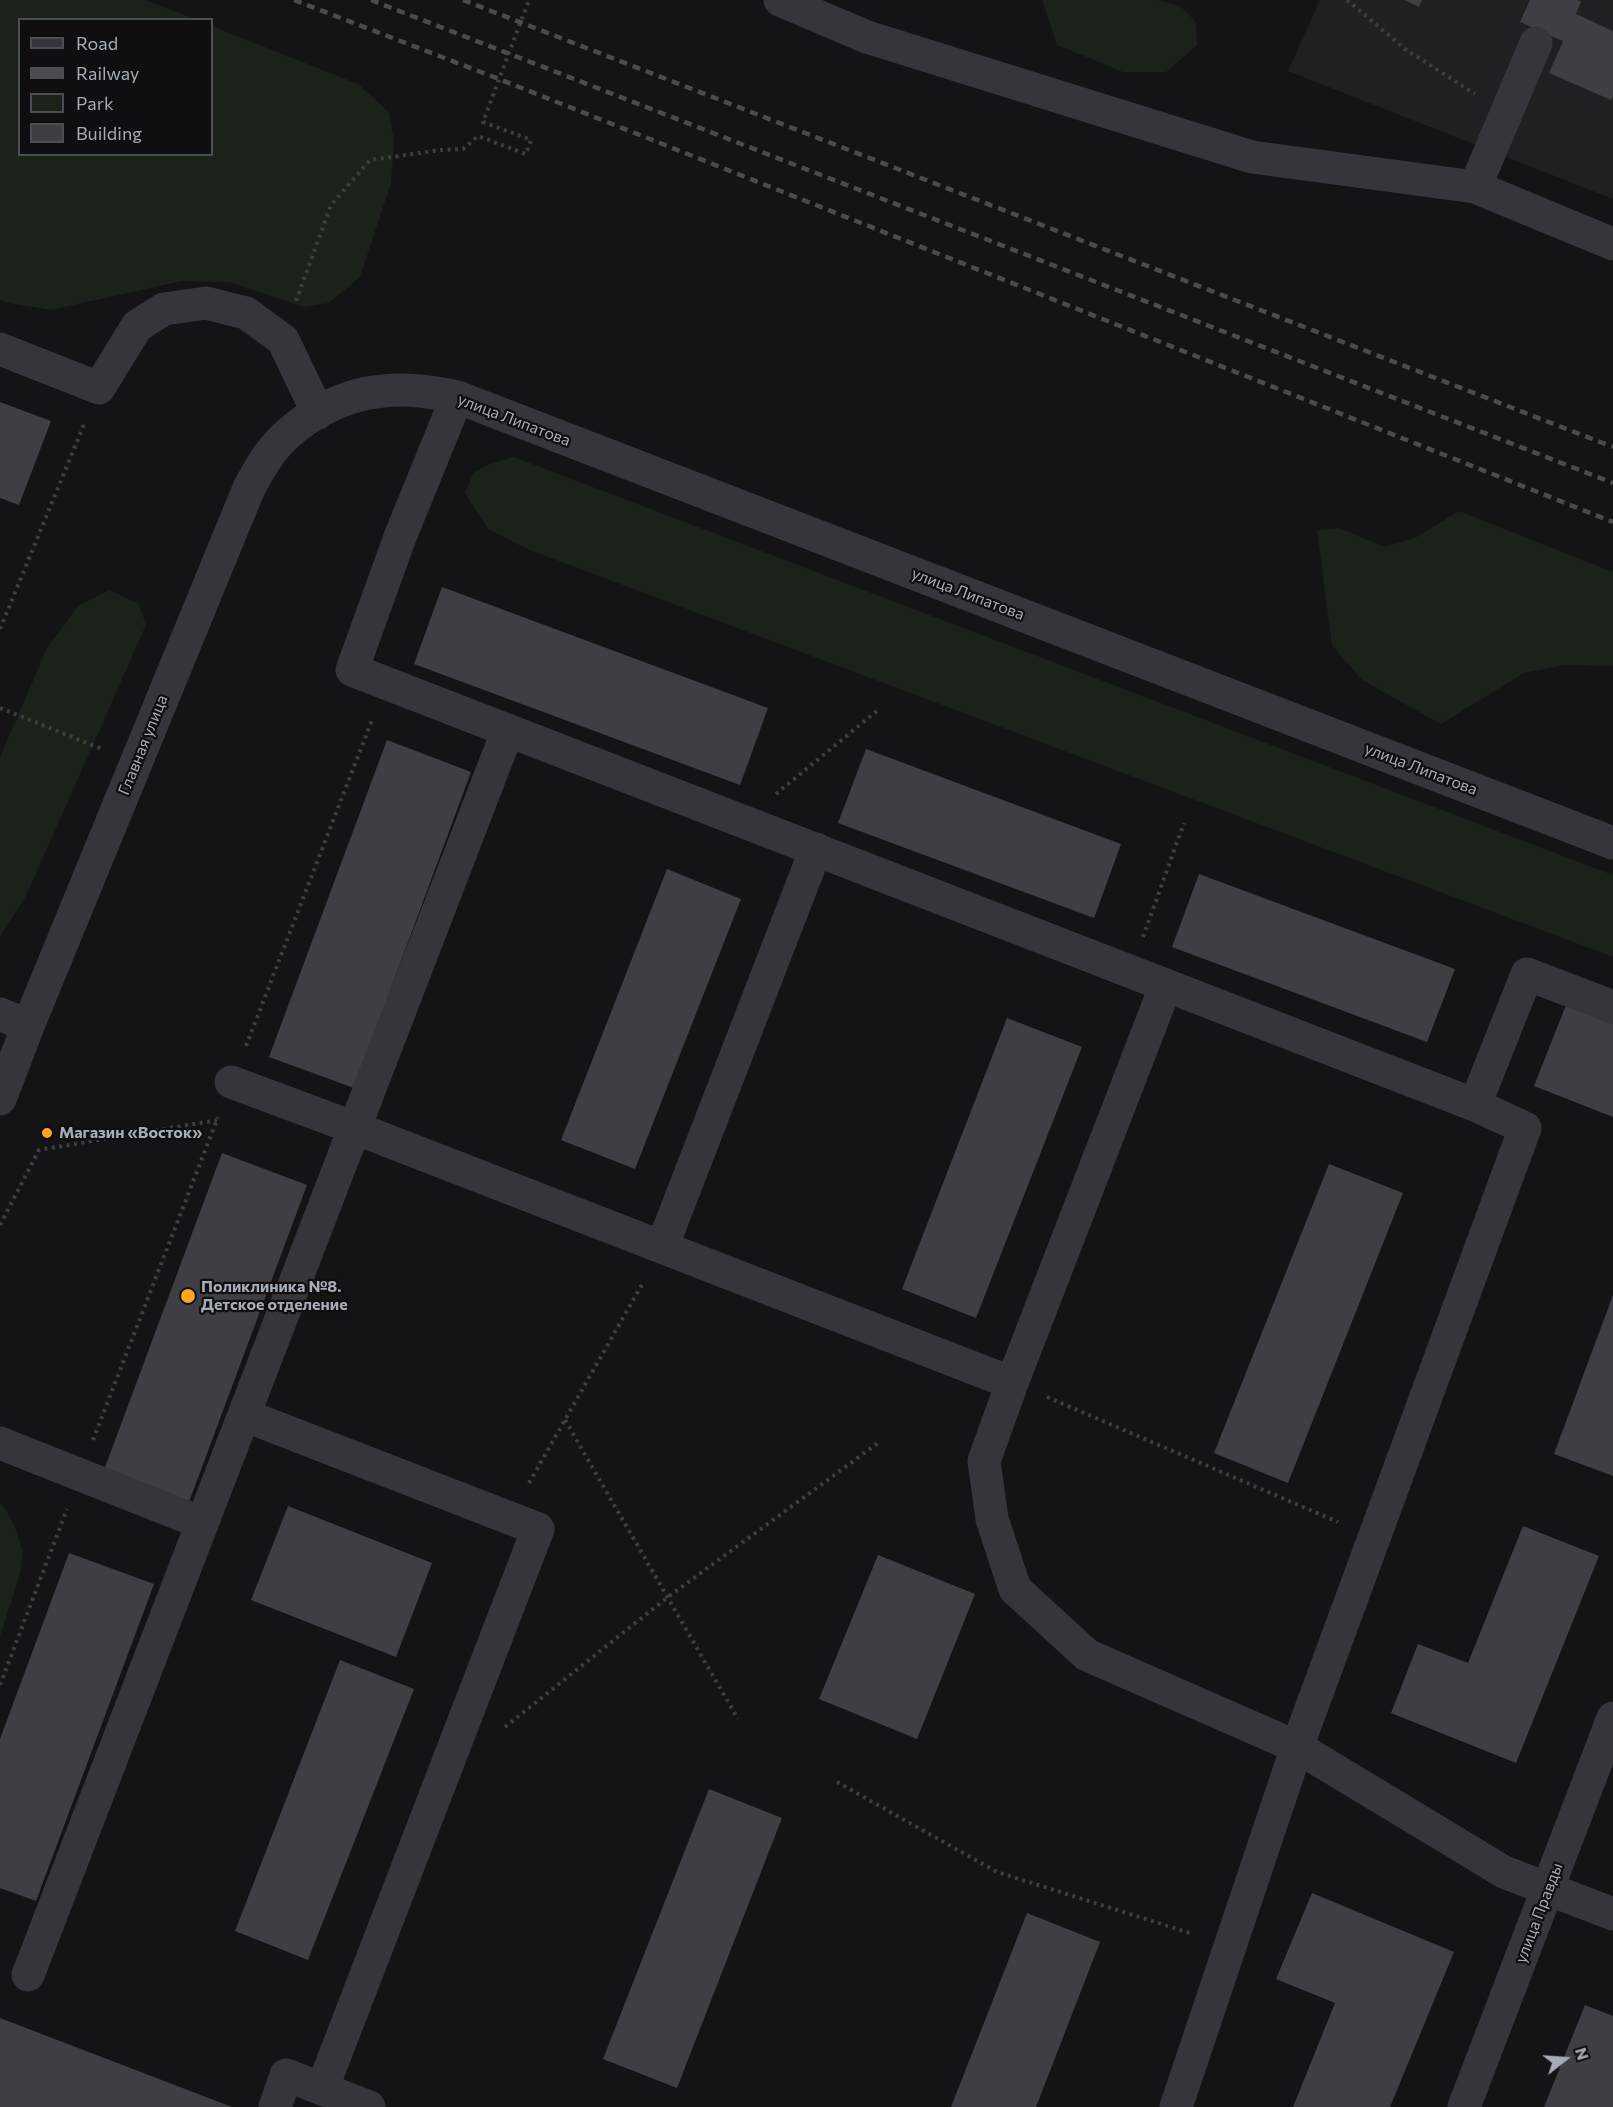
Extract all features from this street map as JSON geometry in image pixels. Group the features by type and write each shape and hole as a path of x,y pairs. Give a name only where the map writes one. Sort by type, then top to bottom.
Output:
{"street":[{"path":"780,0 867,37 1252,157 1475,187 1613,243"},
{"path":"1475,187 1536,43"},
{"path":"0,350 99,388 137,326 164,309 206,303 246,313 283,340 318,413"},
{"name":"улица Липатова","path":"318,413 350,398 382,391 423,390 457,398 1613,843"},
{"path":"457,398 400,537 352,670 1475,1105 1525,1128 1297,1747 1176,2107"},
{"name":"Главная улица","path":"0,1099 14,1020 136,762 249,488 269,454 292,431 318,413"},
{"path":"28,1975 508,730"},
{"path":"662,1247 816,849"},
{"path":"1475,1105 1527,974 1613,1007"},
{"path":"1166,985 984,1461 992,1519 1015,1589 1088,1655 1297,1747 1504,1872 1613,1914"},
{"path":"231,1083 355,1128 1012,1383"},
{"path":"244,1414 538,1529 322,2089"},
{"path":"0,1443 202,1523"},
{"name":"улица Правды","path":"1464,2107 1613,1718"},
{"path":"275,2107 286,2075 369,2107"}],"path":[{"path":"283,340 331,205 370,159 463,149 478,136 526,154 531,140 483,122 529,0"},
{"path":"1347,0 1405,49 1505,113"},
{"path":"0,629 99,388"},
{"path":"0,1685 386,683"},
{"path":"0,708 136,762"},
{"path":"743,821 878,710"},
{"path":"1131,971 1184,823"},
{"path":"0,1225 39,1150 217,1120"},
{"path":"510,1518 662,1247"},
{"path":"1012,1383 1374,1538"},
{"path":"565,1420 738,1719"},
{"path":"505,1727 668,1597 878,1443"},
{"path":"837,1782 997,1872 1230,1946"}],"shaded area":[{"path":"1320,0 1613,0 1613,199 1288,71"}],"green space":[{"path":"0,0 145,0 192,18 18,18 18,156 213,156 213,26 358,84 389,112 394,141 391,183 360,277 329,303 304,307 229,282 182,281 51,310 0,300"},
{"path":"1042,0 1157,0 1180,6 1196,22 1197,45 1166,72 1123,72 1057,45"},
{"path":"514,457 1613,875 1613,957 527,549 488,529 465,493 473,473 492,463"},
{"path":"1459,511 1613,572 1613,666 1565,665 1524,673 1441,724 1362,680 1332,645 1317,530 1340,528 1384,547 1415,538"},
{"path":"109,590 139,604 146,625 26,896 0,936 0,757 47,648 78,606"},
{"path":"0,1504 6,1509 23,1551 20,1574 0,1636"}],"building":[{"path":"1404,0 1422,0 1419,7"},
{"path":"1530,0 1581,1 1576,14 1613,31 1613,96 1611,100 1549,73 1563,41 1520,22"},
{"path":"0,402 51,421 19,505 0,498"},
{"path":"442,587 768,708 740,785 414,664"},
{"path":"387,740 471,772 354,1088 269,1057"},
{"path":"866,749 1121,844 1094,918 838,823"},
{"path":"667,869 741,899 635,1169 561,1140"},
{"path":"1199,874 1455,969 1427,1042 1172,947"},
{"path":"1566,1005 1613,1024 1613,1117 1534,1086"},
{"path":"1007,1018 1082,1047 976,1318 902,1289"},
{"path":"222,1153 307,1185 189,1502 104,1470"},
{"path":"1329,1164 1403,1193 1288,1483 1214,1453"},
{"path":"1613,1295 1613,1476 1554,1454"},
{"path":"288,1506 432,1563 396,1657 251,1600"},
{"path":"1523,1526 1599,1556 1516,1763 1391,1713 1418,1644 1468,1663"},
{"path":"69,1553 154,1584 36,1901 0,1888 0,1739"},
{"path":"878,1555 975,1594 917,1739 819,1699"},
{"path":"340,1660 414,1689 308,1960 235,1931"},
{"path":"709,1789 782,1818 677,2088 603,2059"},
{"path":"1312,1893 1454,1952 1390,2107 1293,2107 1335,2003 1276,1979"},
{"path":"1027,1913 1100,1942 1036,2107 951,2107"},
{"path":"1585,2005 1613,2016 1613,2107 1544,2107"},
{"path":"0,2018 232,2107 0,2107"}],"railway":[{"path":"294,0 499,79 1613,522"},
{"path":"371,0 1613,483"},
{"path":"463,0 1613,447"}],"place":[{"name":"Магазин «Восток»","path":"47,1133"},
{"name":"Поликлиника №8. Детское отделение","path":"188,1296"}]}
